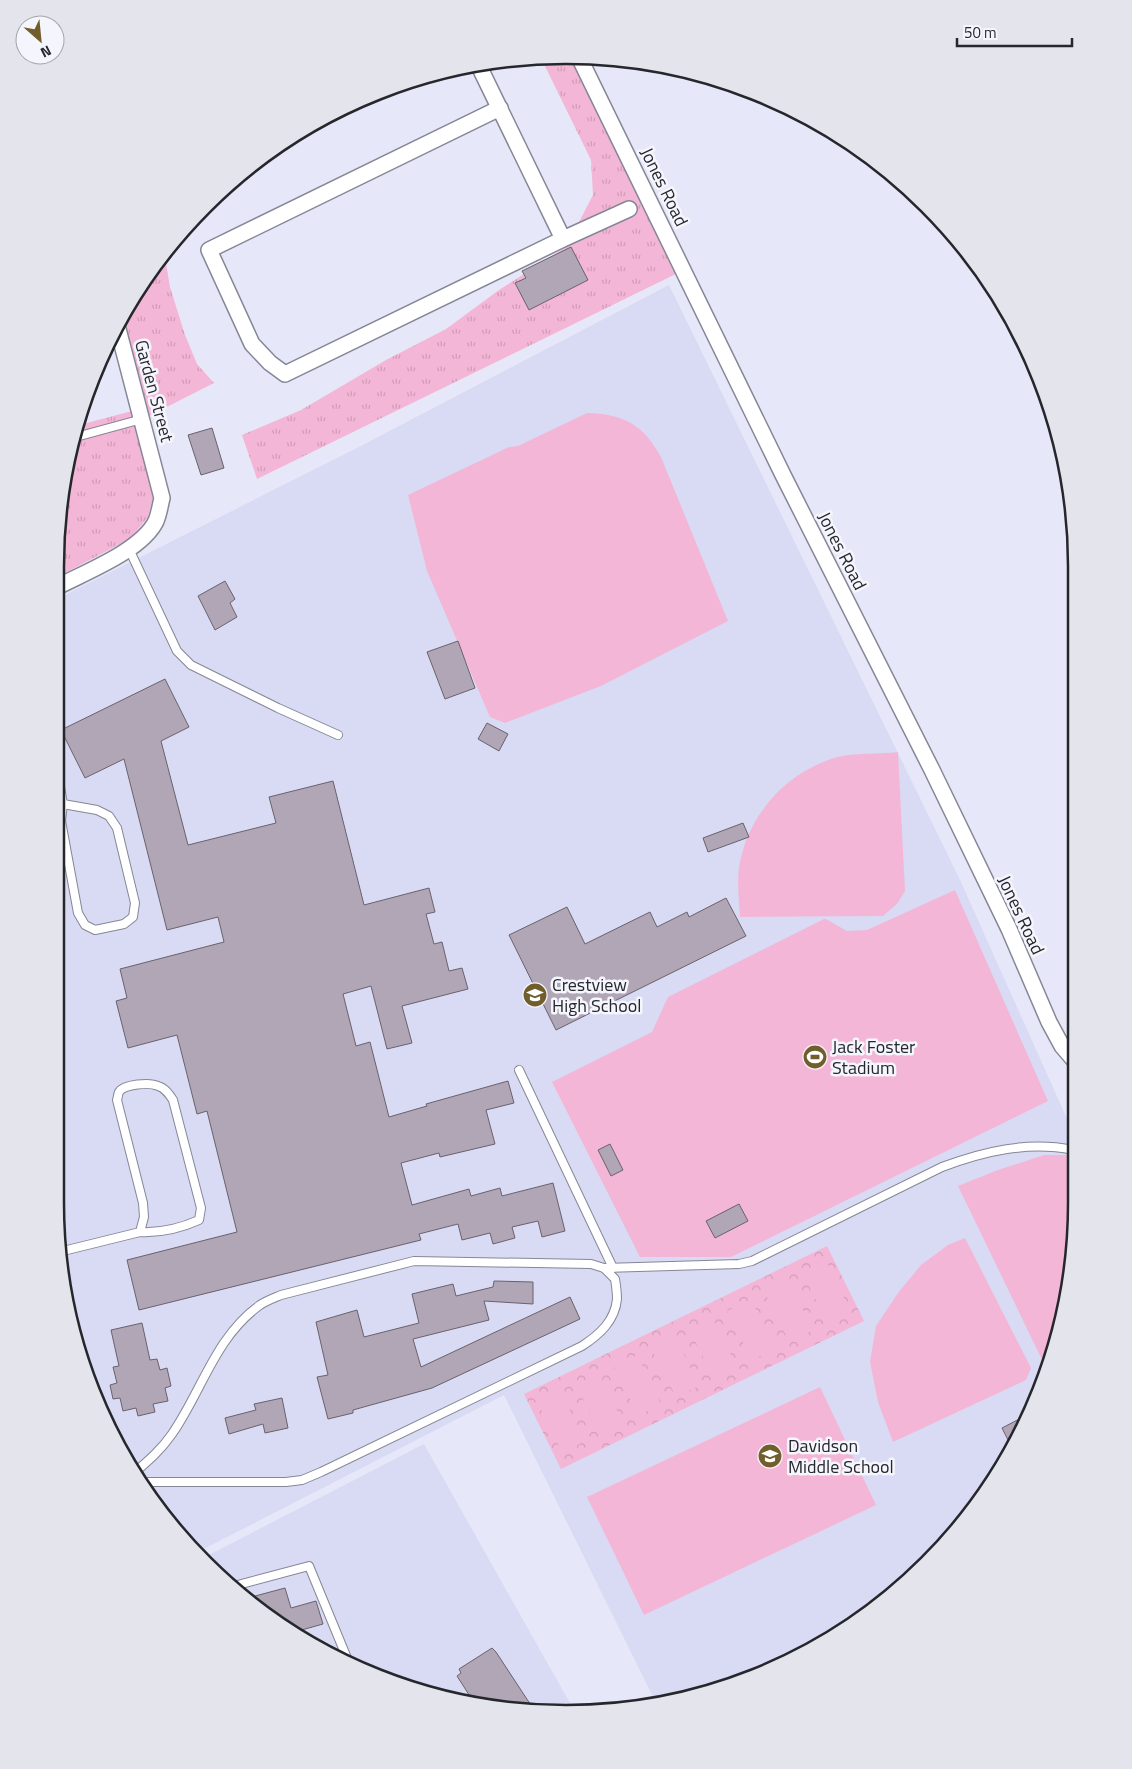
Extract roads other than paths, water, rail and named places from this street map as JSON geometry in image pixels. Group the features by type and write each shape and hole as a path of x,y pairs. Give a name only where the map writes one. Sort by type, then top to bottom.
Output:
{"street":[{"name":"Jones Road","path":"583,65 783,475 932,770 1009,929 1049,1022 1068,1053"},
{"path":"481,71 563,239"},
{"path":"500,108 209,250 252,344 270,363 285,374 629,209"},
{"name":"Garden Street","path":"64,583 135,546 147,534 159,514 162,498 120,336"}],"lane":[{"path":"81,436 142,420"},
{"path":"129,549 177,651 187,662 239,689 338,735"},
{"path":"64,804 98,810 109,816 117,828 135,903 133,916 124,924 95,930 85,925 78,913 64,837"},
{"path":"519,1070 613,1268"},
{"path":"66,1250 140,1232 152,1232 190,1224 198,1220 201,1208 173,1100 168,1092 159,1086 145,1083 123,1088 118,1093 118,1100 143,1203 144,1217 140,1232"},
{"path":"140,1468 157,1453 173,1433 224,1341 244,1318 262,1304 281,1295 414,1261 591,1264 604,1268 725,1266 752,1261 942,1167 959,1161 990,1151 1019,1147 1068,1150"},
{"path":"148,1482 286,1482 302,1480 321,1472 582,1346 596,1337 610,1321 617,1300 615,1279 604,1268"},
{"path":"239,1585 310,1566 345,1654"}],"place":[{"name":"Crestview High School","path":"535,995"},
{"name":"Jack Foster Stadium","path":"815,1057"},
{"name":"Davidson Middle School","path":"770,1456"}]}
